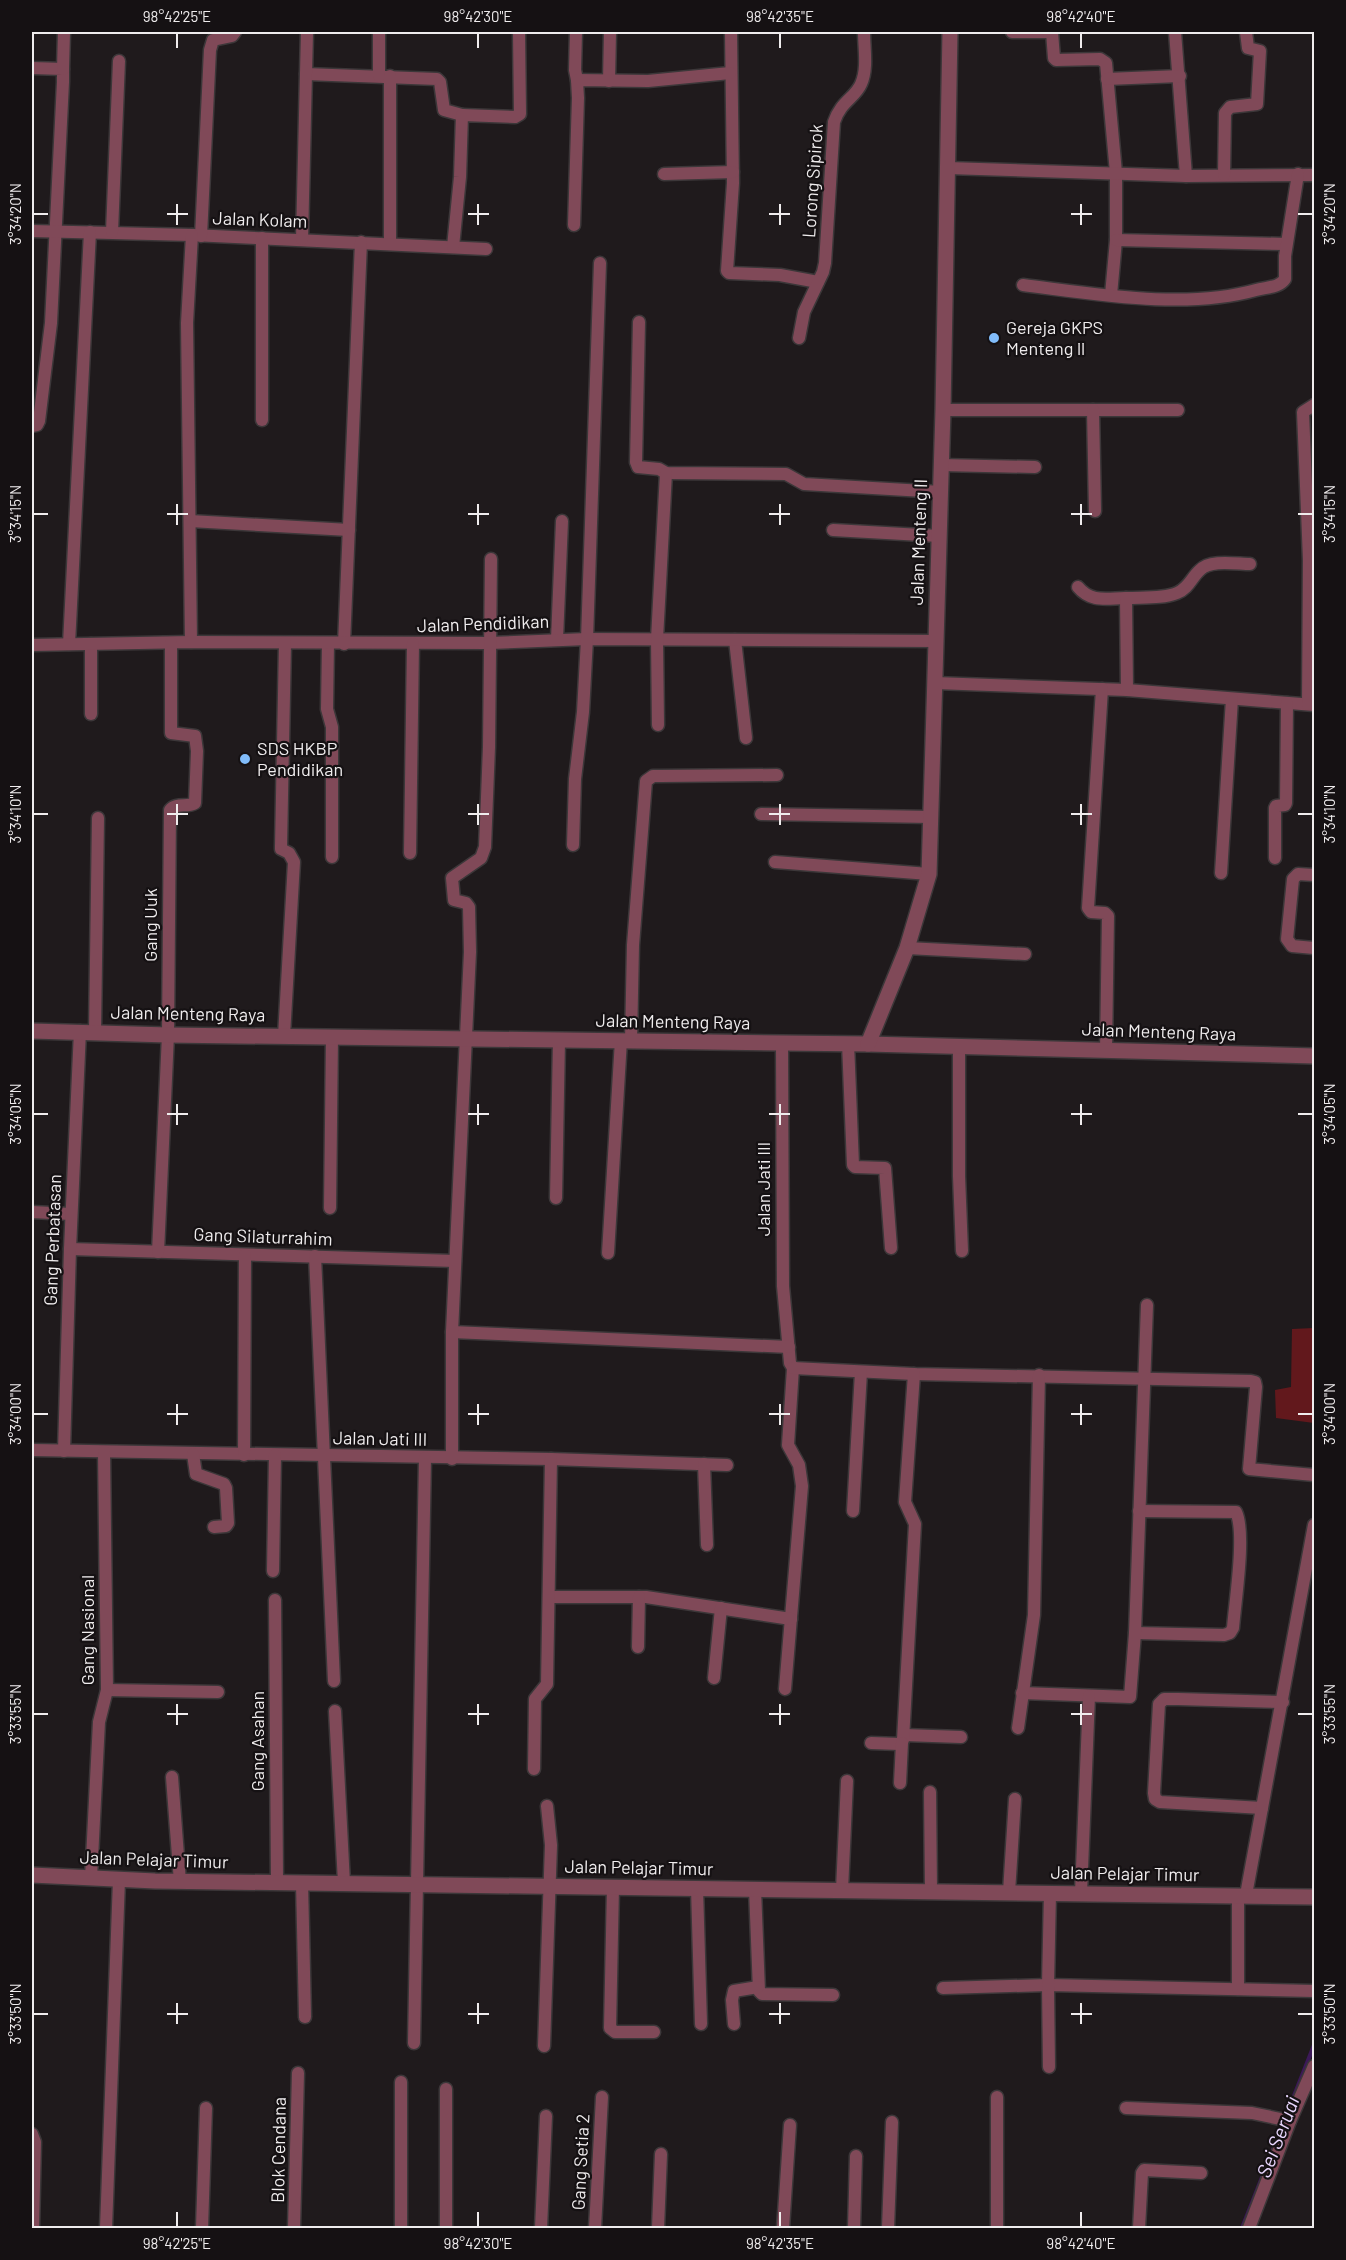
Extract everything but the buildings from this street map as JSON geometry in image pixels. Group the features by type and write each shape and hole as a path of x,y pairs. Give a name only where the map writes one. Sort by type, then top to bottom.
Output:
{"street":[{"path":"32,426 37,425 39,421 51,323 64,32"},
{"path":"191,642 187,323 211,44 216,39 232,36 235,32"},
{"path":"302,239 307,32"},
{"path":"380,32 384,76 390,244"},
{"path":"306,74 437,79 440,82 444,110 462,115 514,117 520,114 519,32"},
{"path":"574,225 578,98 575,70 576,32"},
{"path":"609,81 610,32"},
{"path":"731,32 733,172 728,272 780,275 818,282"},
{"name":"Lorong Sipirok","path":"799,338 804,312 825,263 834,122 843,104 861,84 864,69 864,32"},
{"name":"Jalan Menteng II","path":"868,1044 907,948 929,874 941,492 950,32"},
{"path":"1012,32 1052,32 1055,59 1102,60 1106,63 1116,173 1116,240 1111,295"},
{"path":"1176,32 1186,176"},
{"path":"1224,175 1225,113 1230,107 1257,104 1260,51 1248,48 1246,32"},
{"path":"112,232 119,62"},
{"path":"32,68 63,69"},
{"path":"577,80 648,81 730,73"},
{"path":"1107,79 1180,76"},
{"path":"453,248 460,177 462,115"},
{"path":"948,168 1186,176 1314,175"},
{"path":"664,174 733,172"},
{"path":"1023,285 1111,295 1218,298 1278,285 1285,279 1286,244 1298,174"},
{"name":"Jalan Kolam","path":"32,231 302,239 486,249"},
{"path":"69,644 90,232"},
{"path":"262,238 262,420"},
{"path":"1116,240 1286,244"},
{"path":"344,644 361,242"},
{"path":"573,845 575,779 583,712 600,263"},
{"path":"639,322 636,465 639,468 659,469 666,473 786,474 804,484 941,492"},
{"path":"935,682 1127,690 1311,704 1312,560 1303,412 1314,405"},
{"path":"943,410 1178,410"},
{"path":"1094,410 1095,511"},
{"path":"941,465 1035,467"},
{"path":"658,725 657,639 666,473"},
{"path":"190,521 349,530"},
{"path":"557,639 562,521"},
{"path":"833,530 939,536"},
{"path":"452,1459 452,1332 467,1038 469,906 454,900 453,878 481,858 485,852 489,747 491,559"},
{"path":"1078,587 1084,595 1090,598 1164,597 1188,586 1204,566 1250,564"},
{"path":"1126,598 1127,690"},
{"name":"Jalan Pendidikan","path":"32,645 191,642 412,644 557,639 936,641"},
{"path":"735,640 746,738"},
{"name":"Gang Uuk","path":"158,1252 168,1035 170,810 175,806 195,803 197,751 195,736 171,733 171,643"},
{"path":"284,1036 294,862 291,855 281,849 285,643"},
{"path":"92,644 92,714"},
{"path":"327,644 327,709 332,727 333,749 333,857"},
{"path":"410,853 412,644"},
{"path":"1102,689 1088,908 1091,912 1105,913 1108,916 1106,1051"},
{"path":"1221,873 1232,699"},
{"path":"1275,858 1275,808 1286,803 1287,703"},
{"path":"608,1253 646,781 653,776 777,775"},
{"path":"761,814 931,817"},
{"name":"Gang Perbatasan","path":"64,1451 69,1249 88,1031 98,818"},
{"path":"775,862 929,874"},
{"path":"1314,875 1298,874 1293,879 1287,939 1292,946 1314,948"},
{"path":"907,948 1025,954"},
{"name":"Jalan Menteng Raya","path":"32,1031 168,1035 848,1043 1314,1056"},
{"path":"330,1208 333,1037"},
{"path":"556,1198 559,1040"},
{"name":"Jalan Jati III","path":"782,1042 783,1286 790,1363 793,1368 788,1445 800,1465 802,1486 785,1689"},
{"path":"848,1043 854,1166 883,1167 886,1170 891,1248"},
{"path":"959,1046 959,1176 962,1251"},
{"path":"32,1212 71,1214"},
{"name":"Gang Silaturrahim","path":"69,1249 455,1261"},
{"path":"244,1455 245,1255"},
{"path":"315,1256 334,1681"},
{"path":"1023,1693 1130,1697 1135,1633 1147,1305"},
{"path":"452,1332 789,1347"},
{"path":"793,1368 914,1374 1039,1375 1254,1382 1256,1387 1249,1469 1314,1474"},
{"path":"853,1511 861,1372"},
{"path":"900,1783 915,1524 905,1502 914,1374"},
{"path":"1018,1728 1034,1615 1039,1375"},
{"name":"Jalan Jati III","path":"32,1450 551,1459 727,1465"},
{"name":"Gang Nasional","path":"91,1878 99,1722 108,1690 104,1452"},
{"path":"193,1454 196,1474 224,1484 228,1491 228,1523 225,1526 214,1527"},
{"path":"273,1570 275,1455"},
{"path":"414,2043 425,1458"},
{"path":"534,1769 535,1699 547,1684 551,1459"},
{"path":"704,1464 707,1545"},
{"path":"1135,1633 1224,1635 1230,1633 1233,1628 1238,1556 1239,1525 1236,1512 1139,1511"},
{"path":"1238,1989 1242,1895 1283,1702 1314,1525"},
{"path":"549,1597 639,1597 791,1619"},
{"path":"638,1647 639,1597"},
{"name":"Gang Asahan","path":"275,1600 277,1882"},
{"path":"714,1678 721,1608"},
{"path":"108,1690 218,1692"},
{"path":"1081,1893 1089,1696"},
{"path":"1262,1808 1161,1802 1155,1799 1159,1704 1164,1700 1178,1699 1283,1702"},
{"path":"335,1711 344,1883"},
{"path":"871,1743 903,1739 961,1737"},
{"path":"172,1777 180,1882"},
{"path":"842,1890 847,1781"},
{"path":"930,1792 931,1891"},
{"path":"1009,1892 1015,1799"},
{"path":"544,2046 551,1834 547,1806"},
{"name":"Jalan Pelajar Timur","path":"32,1875 180,1882 1314,1897"},
{"path":"106,2229 119,1880"},
{"path":"302,1882 305,2017"},
{"path":"613,1887 610,2028 615,2032 654,2032"},
{"path":"697,1888 701,2025"},
{"path":"755,1889 758,1987 762,1994 833,1995"},
{"path":"1049,2067 1050,1893"},
{"path":"943,1988 1048,1985 1314,1991"},
{"path":"734,2024 732,1994 734,1991 758,1987"},
{"path":"1249,2229 1286,2120 1311,2082 1314,2066"},
{"name":"Blok Cendana","path":"294,2229 298,2073"},
{"path":"401,2082 401,2229"},
{"path":"446,2089 446,2229"},
{"name":"Gang Setia 2","path":"595,2229 602,2097"},
{"path":"997,2097 997,2229"},
{"path":"202,2229 206,2108"},
{"path":"1126,2109 1227,2111 1286,2120"},
{"path":"541,2229 546,2116"},
{"path":"888,2229 892,2122"},
{"path":"783,2229 790,2125"},
{"path":"32,2134 35,2142 33,2229"},
{"path":"658,2229 661,2154"},
{"path":"854,2229 856,2156"},
{"path":"1139,2229 1144,2170 1201,2173"}],"shaded area":[{"path":"1314,1328 1314,1423 1276,1418 1275,1390 1291,1387 1292,1329"}],"waterway":[{"name":"Sei Seruai","path":"1242,2228 1314,2045"}],"place":[{"name":"Gereja GKPS Menteng ll","path":"994,338"},
{"name":"SDS HKBP Pendidikan","path":"245,759"}]}
